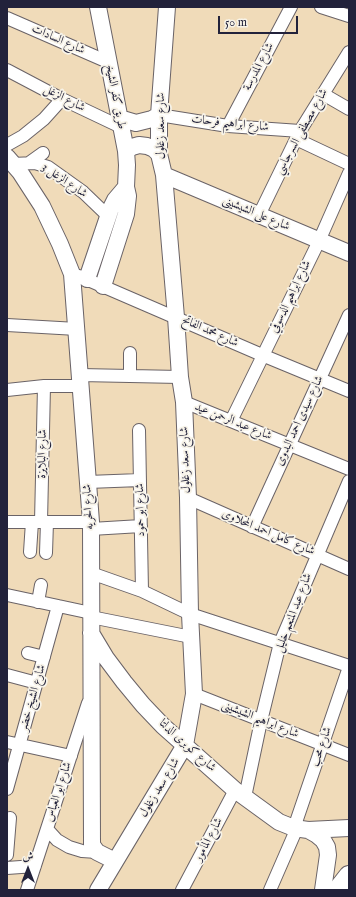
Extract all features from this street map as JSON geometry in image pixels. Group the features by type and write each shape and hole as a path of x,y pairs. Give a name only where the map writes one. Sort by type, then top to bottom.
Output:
{"main road":[{"path":"338,890 349,876"}],"street":[{"name":"شارع سعد زغلول","path":"98,890 185,746 194,694 190,614 188,498 184,402 180,377 164,175 159,154 159,115 167,7"},
{"name":"شارع المدرسة","path":"228,126 291,7"},
{"path":"321,7 349,16"},
{"name":"طريق كفر الشيخ","path":"96,8 126,151 127,165 126,187 128,205 104,286"},
{"name":"شارع السادات","path":"7,18 108,62"},
{"name":"شارع مصطفى السرجاسي","path":"259,215 298,135 349,52"},
{"name":"شارع الزغل","path":"7,70 62,99 120,123"},
{"path":"323,94 349,109"},
{"path":"7,145 23,136 44,119 62,99"},
{"path":"120,123 136,123 152,120 159,115"},
{"name":"شارع ابراهيم فرحات","path":"159,115 298,135"},
{"path":"298,135 349,164"},
{"path":"126,151 139,145 154,149 159,154"},
{"path":"16,162 43,153"},
{"name":"شارع الزغل 3","path":"16,162 35,162 48,167 83,192 108,216"},
{"name":"شارع الحريه","path":"16,162 20,172 42,206 72,274 91,525 92,845 97,852"},
{"name":"شارع ابراهيم الدسوقي","path":"231,421 319,240 349,172"},
{"name":"شارع على الشيشينى","path":"164,175 349,253"},
{"path":"87,279 108,216 115,200 126,187"},
{"name":"شارع محمد الفاتح","path":"72,274 104,286 349,391"},
{"name":"شارع سيدى احمد البدوى","path":"252,527 349,315"},
{"path":"7,325 77,329"},
{"path":"130,353 130,376"},
{"path":"7,390 81,380 130,376 180,377"},
{"name":"شارع البلايزة","path":"40,522 44,386"},
{"name":"شارع عبد الرحمن عيد","path":"184,402 349,469"},
{"name":"شارع ابو حمود","path":"139,430 142,590"},
{"path":"88,482 140,480"},
{"name":"شارع عبد المنعم خليل","path":"240,793 261,721 280,643 349,481"},
{"name":"شارع كامل احمد المحلاوى","path":"188,498 349,569"},
{"path":"7,522 141,526"},
{"path":"30,552 40,522"},
{"path":"40,522 46,553"},
{"path":"91,573 142,590 190,614 349,666"},
{"path":"38,602 41,585"},
{"path":"7,595 191,637"},
{"name":"شارع الشيخ خضر","path":"7,789 58,606"},
{"name":"شارع كوبرى الدلتا","path":"91,633 106,658 124,682 153,715 185,746 240,793 278,822 300,828 317,835 323,840 327,847 328,855 323,890"},
{"path":"28,653 44,657"},
{"name":"شارع محب","path":"270,890 300,828 322,745 349,666"},
{"path":"7,675 37,683"},
{"name":"شارع ابراهيم الشيشينى","path":"194,694 349,755"},
{"name":"شارع ابو العباس","path":"27,890 91,695"},
{"path":"7,742 71,756"},
{"name":"شارع المأمور","path":"182,890 240,793"},
{"path":"7,855 10,818"},
{"name":"شارع كوبرى الدلتا","path":"300,828 349,828"},
{"path":"47,830 57,840 69,847 82,851 97,852 116,861"},
{"path":"7,868 35,866"}]}
